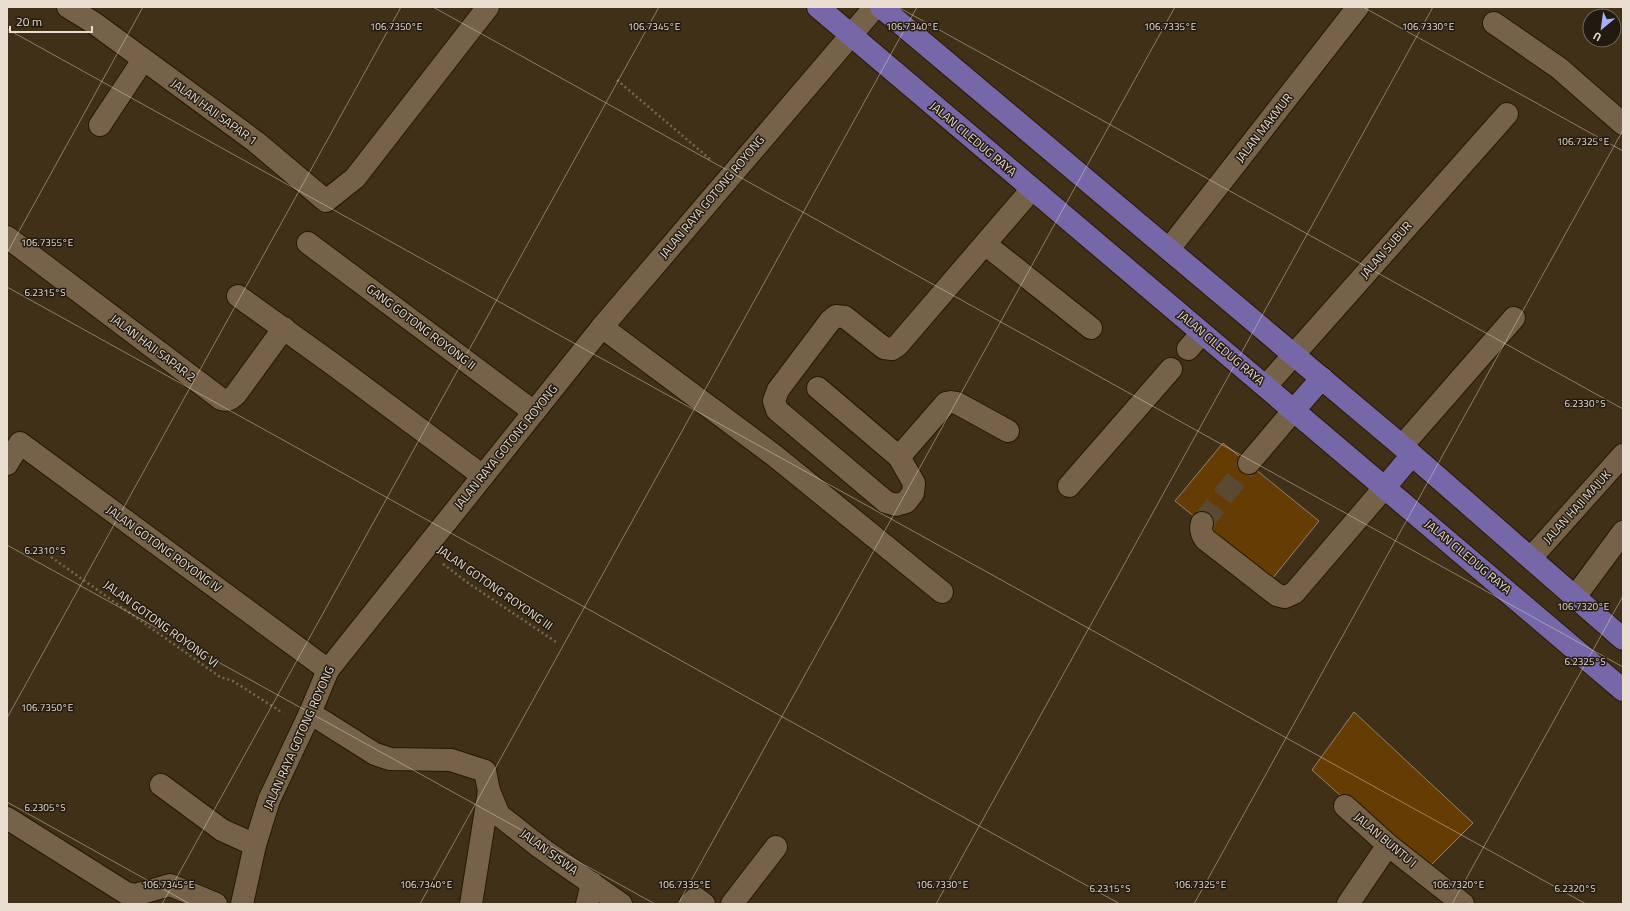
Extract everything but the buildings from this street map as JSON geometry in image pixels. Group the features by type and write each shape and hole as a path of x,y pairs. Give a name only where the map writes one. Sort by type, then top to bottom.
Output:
{"main road":[{"name":"JALAN CILEDUG RAYA","path":"818,7 1032,189 1195,341 1266,386 1623,690"},
{"path":"881,7 1294,354 1623,639"},
{"path":"1294,410 1322,378"},
{"path":"1385,487 1407,451"}],"street":[{"name":"JALAN HAJI SAPAR 1","path":"68,7 94,24 256,142 326,201 355,178 488,7"},
{"name":"JALAN RAYA GOTONG ROYONG","path":"242,904 254,845 269,800 307,720 328,670 602,327 874,7"},
{"name":"JALAN MAKMUR","path":"1169,249 1358,7"},
{"path":"1494,23 1559,68 1623,124"},
{"path":"100,125 143,60"},
{"name":"JALAN SUBUR","path":"1266,386 1507,114"},
{"path":"818,388 899,457 914,483 913,493 906,502 896,505 886,502 777,410 774,401 778,390 836,316 845,316 884,348 892,349 898,345 1032,189"},
{"name":"JALAN HAJI SAPAR 2","path":"7,237 221,399 231,399 236,394 284,328"},
{"name":"GANG GOTONG ROYONG II","path":"308,243 534,412"},
{"path":"985,244 1091,328"},
{"path":"238,296 284,328 483,476"},
{"path":"1407,451 1514,318"},
{"path":"602,327 775,456 942,592"},
{"path":"1069,486 1171,369"},
{"path":"899,457 946,403 957,403 1008,431"},
{"path":"1248,463 1294,410"},
{"name":"JALAN GOTONG ROYONG IV","path":"7,464 20,443 328,670"},
{"name":"JALAN HAJI MAJUK","path":"1531,558 1623,455"},
{"path":"1202,523 1200,528 1204,539 1277,595 1285,597 1294,593 1385,487"},
{"path":"1575,597 1623,532"},
{"name":"JALAN SISWA","path":"307,720 375,754 390,759 451,760 484,771 489,790 499,815 541,848 621,904"},
{"path":"161,785 222,830 254,845"},
{"path":"471,904 489,790"},
{"name":"JALAN BUNTU I","path":"1345,806 1388,845 1463,904"},
{"path":"7,818 126,893 135,895 170,885 216,904"},
{"path":"1348,904 1388,845"},
{"path":"732,904 776,847"},
{"path":"587,904 592,883"},
{"path":"690,904 696,898 704,904"}],"path":[{"path":"617,80 730,176"},
{"name":"JALAN GOTONG ROYONG III","path":"424,549 471,585 556,642"},
{"name":"JALAN GOTONG ROYONG VI","path":"51,557 220,677 233,682 307,720"}],"tunnel":[{"path":"1202,523 1249,463"}]}
